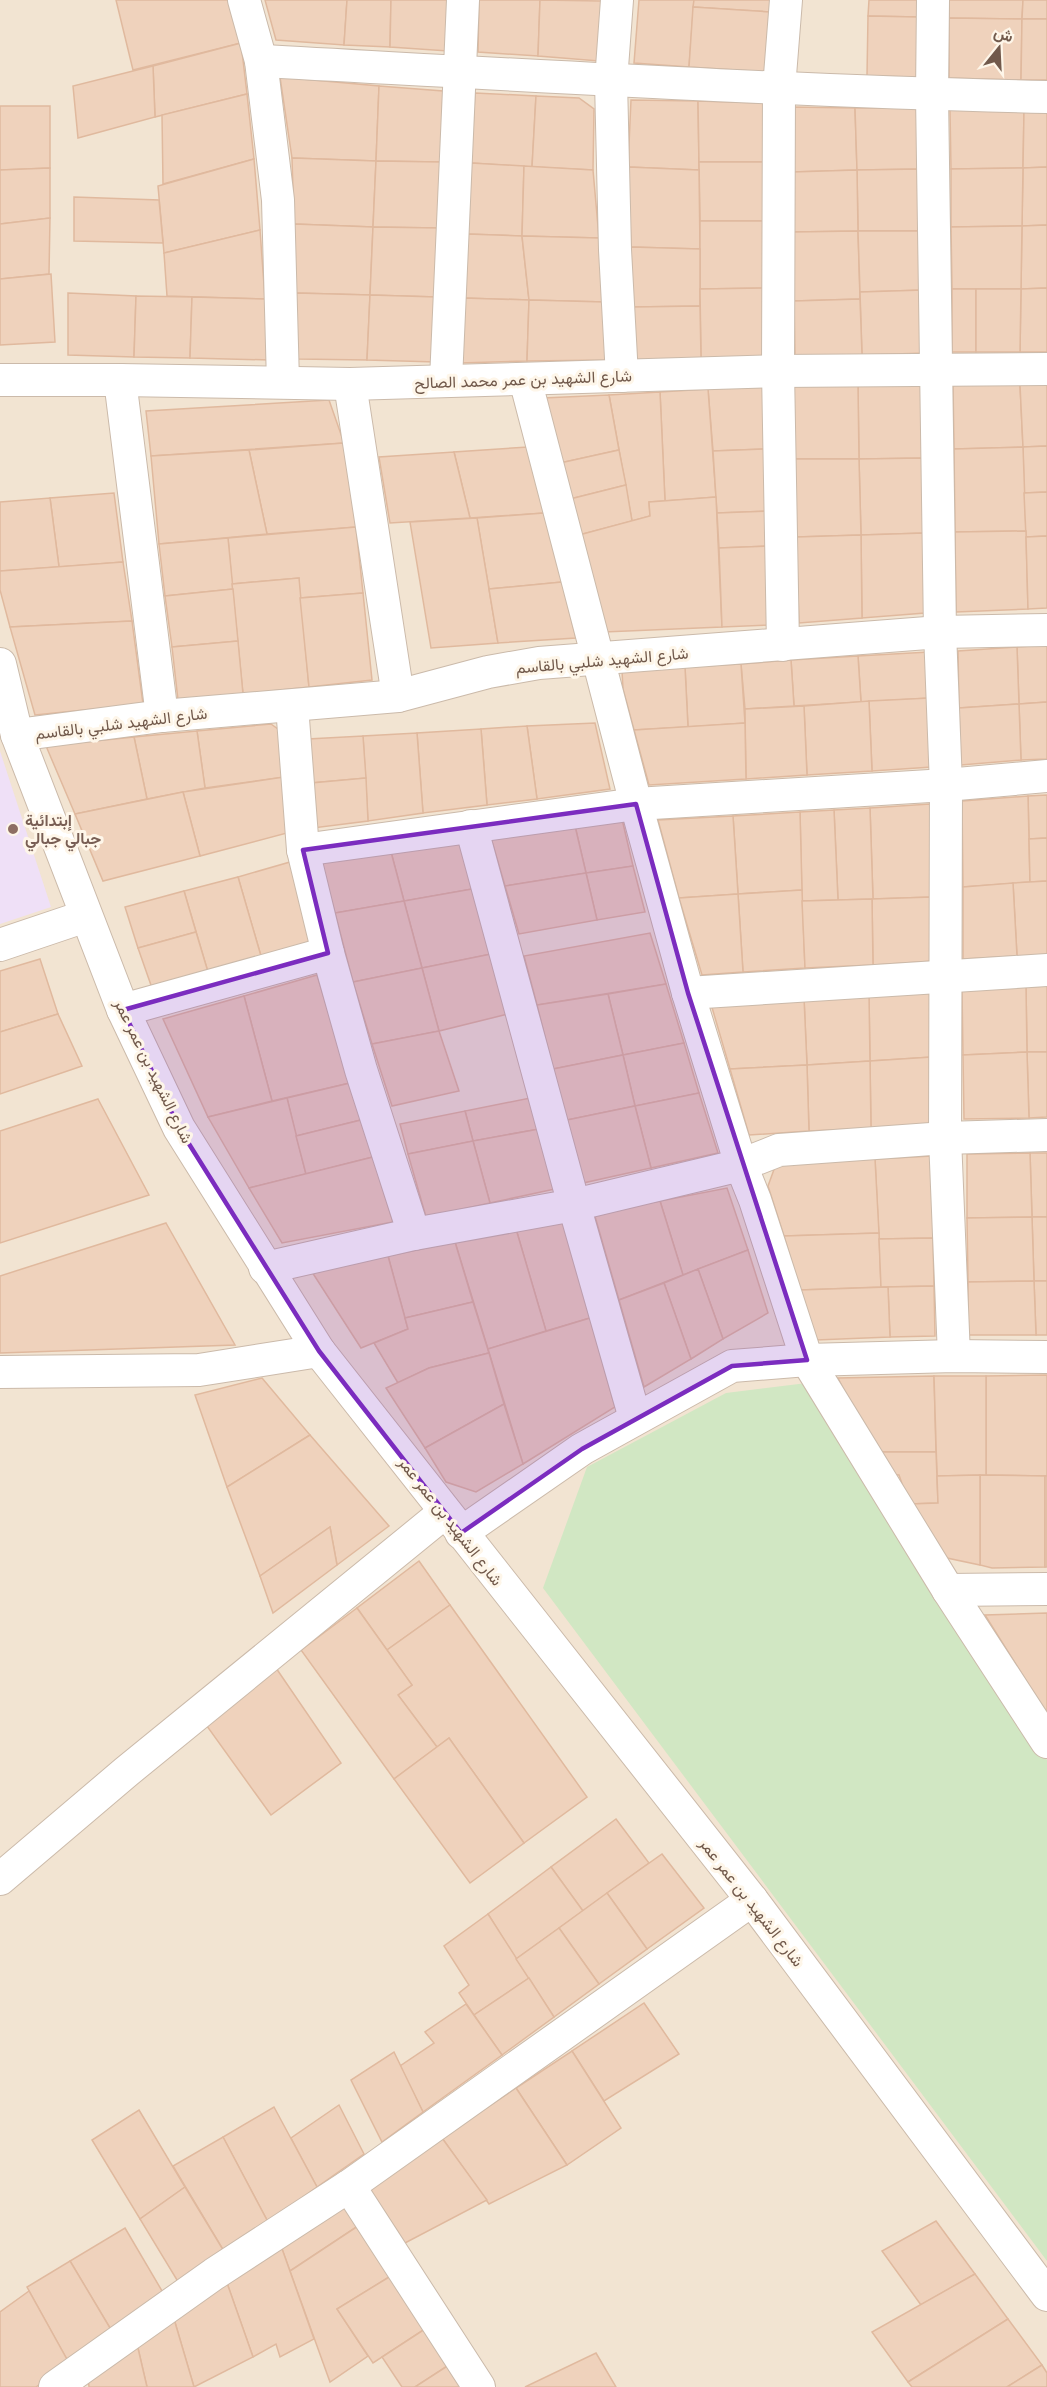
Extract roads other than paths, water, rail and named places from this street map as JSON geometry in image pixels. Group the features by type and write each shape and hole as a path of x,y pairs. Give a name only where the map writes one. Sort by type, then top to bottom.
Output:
{"street":[{"path":"244,0 261,61 278,200 283,382"},
{"path":"446,380 463,0"},
{"path":"617,0 611,81 615,239 622,376"},
{"path":"783,645 778,371 779,88 786,0"},
{"path":"933,0 932,95 940,632 946,785 945,1138 954,1356"},
{"path":"261,61 611,81 932,95 1047,97"},
{"name":"شارع الشهيد بن عمر محمد الصالح","path":"0,380 350,384 778,371 1047,369"},
{"path":"525,379 688,993 741,1165 755,1200 807,1360 948,1590 1047,1742"},
{"path":"120,380 162,716"},
{"path":"350,384 398,696"},
{"name":"شارع الشهيد شلبي بالقاسم","path":"17,735 162,716 398,696 488,672 539,663 940,632 1047,630"},
{"name":"شارع الشهيد بن عمر عمر","path":"0,664 17,735 123,1010 179,1128 319,1351 752,1900 1047,2295"},
{"path":"292,706 303,850 328,953 414,1234"},
{"path":"303,850 636,804 946,785 1047,776"},
{"path":"471,826 574,1205 635,1418"},
{"path":"0,945 86,916"},
{"path":"123,1010 328,953"},
{"path":"688,993 1047,970"},
{"path":"266,1268 414,1234 574,1205 741,1165 779,1150 945,1138 1047,1135"},
{"path":"0,1372 199,1370 319,1351"},
{"path":"0,1879 126,1772 453,1522 635,1418 732,1366 807,1360 954,1356 1047,1357"},
{"path":"948,1590 1047,1589"},
{"path":"55,2387 214,2274 349,2186 752,1900"},
{"path":"349,2186 479,2387"}],"place":[{"name":"إبتدائية جبالي جبالي","path":"13,829"}]}
